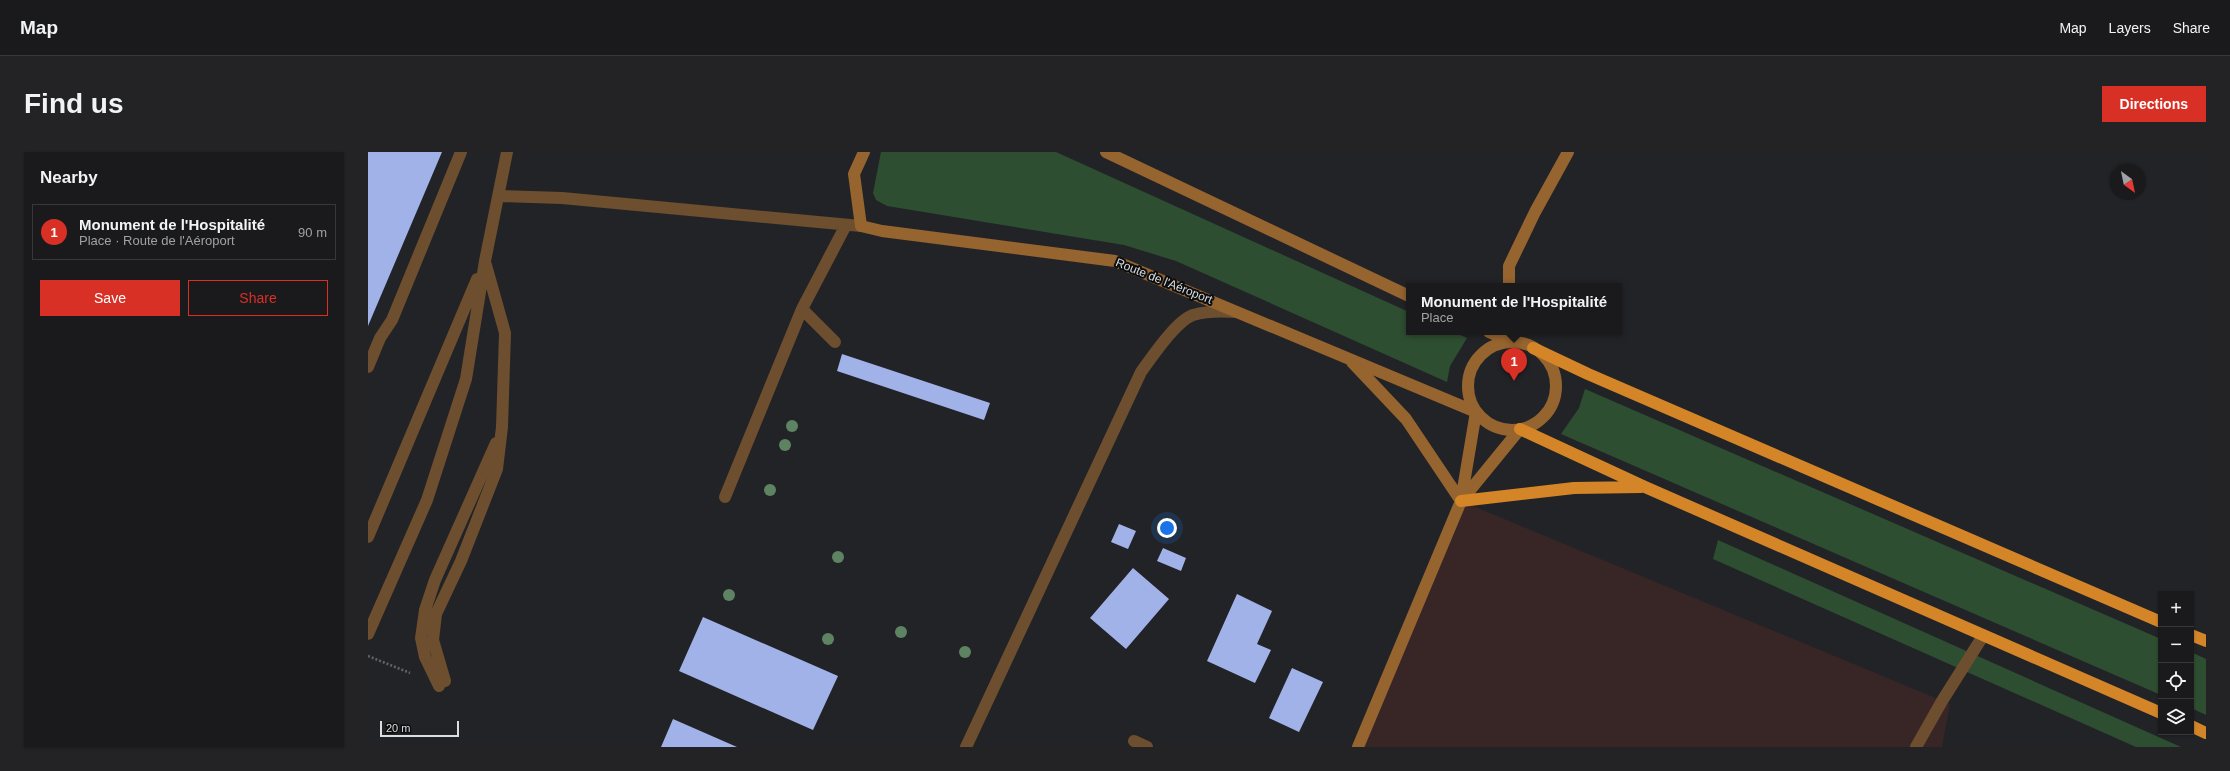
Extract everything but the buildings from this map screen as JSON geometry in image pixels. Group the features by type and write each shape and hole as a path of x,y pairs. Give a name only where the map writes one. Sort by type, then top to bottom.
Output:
{"highway":[{"path":"1524,342 1588,374 2158,621"},
{"path":"1520,429 1645,487 2158,712"},
{"path":"1461,501 1574,488 1645,487"},
{"path":"2194,636 2206,641"},
{"path":"2194,727 2206,733"}],"street":[{"path":"861,226 854,174 864,152"},
{"path":"1106,152 1406,295"},
{"path":"1509,283 1509,266 1535,212 1568,152"},
{"name":"Route de l'Aéroport","path":"861,226 882,231 1115,260 1476,412"},
{"path":"1499,335 1524,342 1545,357 1553,370 1556,385 1554,400 1546,413 1535,423 1520,429 1508,430 1496,427 1485,421 1476,412 1470,399 1468,386 1470,372 1477,360 1487,350 1500,344 1524,342"},
{"path":"1349,358 1406,419 1461,501"},
{"path":"1358,747 1461,501 1476,412"},
{"path":"1461,501 1520,429"}],"lane":[{"path":"368,367 380,338 392,320 461,152"},
{"path":"368,634 427,500 466,379 485,262 507,152"},
{"path":"499,196 562,198 861,226"},
{"path":"725,497 802,309 846,225"},
{"path":"442,683 425,657 421,638 425,610 435,580 502,427 505,333 485,262"},
{"path":"368,537 485,262"},
{"path":"802,309 835,342"},
{"path":"966,747 1141,372 1169,335 1192,316 1213,311 1237,312"},
{"path":"368,347 380,338"},
{"path":"1916,747 1942,701 1983,636"},
{"path":"1134,741 1147,747"}],"path":[{"path":"368,656 442,683"}],"shaded area":[{"path":"1461,501 1950,704 1942,747 1355,747"}],"green space":[{"path":"881,152 1056,152 1406,311 1406,335 1460,335 1467,338 1450,366 1447,382 1176,261 1124,245 887,206 876,200 873,193"},
{"path":"1585,389 2158,638 2158,694 1561,434 1579,408"},
{"path":"1718,540 2181,747 2136,747 1713,559"},
{"path":"2194,653 2206,659 2206,715 2194,709"}],"place":[{"name":"Monument de l'Hospitalité","path":"1514,381"}]}
